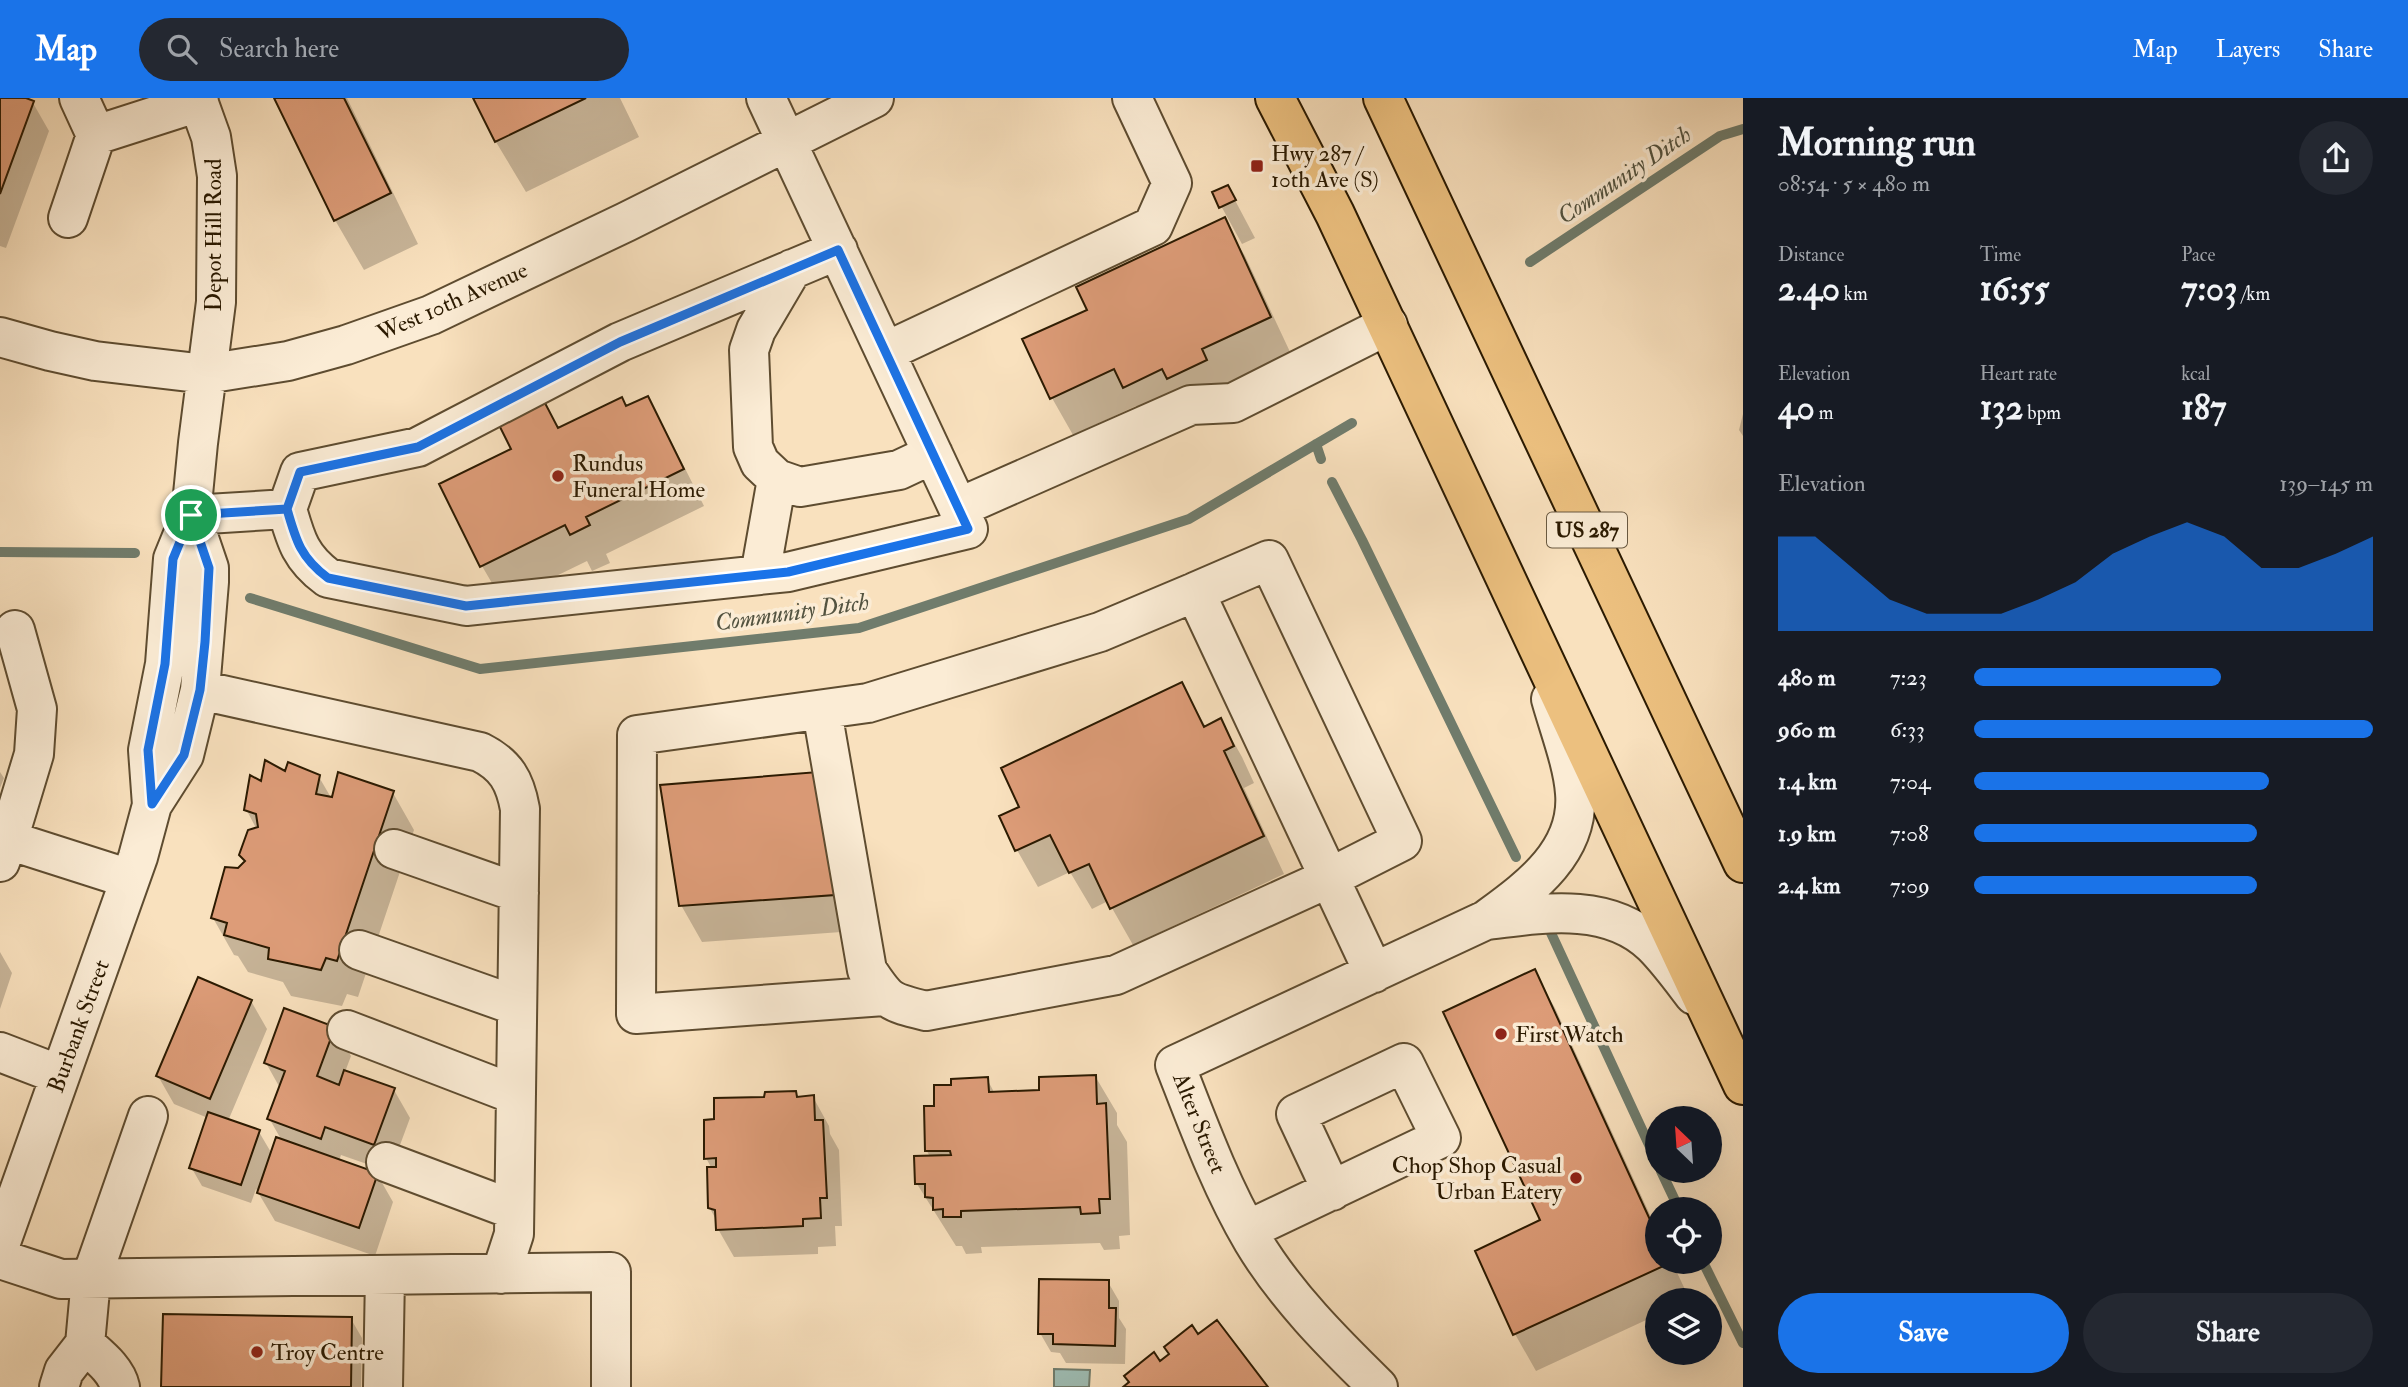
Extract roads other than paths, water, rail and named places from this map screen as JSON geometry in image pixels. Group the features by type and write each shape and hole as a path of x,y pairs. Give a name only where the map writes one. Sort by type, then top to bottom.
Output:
{"main road":[{"path":"1275,98 1335,214 1743,1086"},
{"name":"US 287","path":"1383,98 1743,863"}],"street":[{"path":"68,218 96,135 79,98"},
{"path":"765,98 838,250 968,529 788,572 466,606 328,578 313,567 298,547 287,509 300,472 418,447 620,342 838,250"},
{"name":"West 10th Avenue","path":"0,337 95,361 206,374 288,360 346,345 397,328 614,228 874,98"},
{"path":"885,352 1153,226 1172,183 1132,98"},
{"path":"96,135 198,100"},
{"name":"Depot Hill Road","path":"198,100 211,137 217,176 216,302 206,374"},
{"path":"792,269 756,330 749,350 753,447 760,463 777,479 800,487 899,470 933,454"},
{"path":"958,508 1191,405 1233,403 1388,326"},
{"name":"Burbank Street","path":"152,804 148,750 165,664 173,559 191,515 206,374"},
{"path":"760,575 777,479"},
{"path":"191,515 287,509"},
{"name":"Burbank Street","path":"0,1245 130,879 152,804 184,755 200,690 209,568 191,515"},
{"path":"822,711 867,970 884,996 902,1005 926,1011 1116,975 1329,878 1402,841 1269,560 1100,632 868,703 637,736 636,1014 884,996"},
{"path":"1195,592 1374,973"},
{"path":"15,630 37,709 34,754 4,851 130,879"},
{"name":"Alter Street","path":"1378,1387 1305,1311 1280,1280 1248,1230 1209,1152 1175,1065 1486,920 1529,888 1549,867 1566,841 1574,821 1575,793 1536,643"},
{"path":"200,690 480,752 496,760 512,783 520,809 514,1234 501,1274"},
{"path":"394,849 519,893"},
{"name":"Alter Street","path":"1486,920 1566,912 1607,919 1632,929 1653,945 1711,1017"},
{"path":"359,950 517,1006"},
{"path":"347,1030 516,1095"},
{"path":"0,1052 60,1075"},
{"path":"59,1387 64,1371 85,1344 91,1279 148,1116"},
{"path":"386,1161 514,1210"},
{"path":"1248,1230 1332,1191"},
{"path":"0,1259 61,1279 611,1272 611,1387"},
{"path":"383,1387 385,1275"},
{"path":"85,1344 110,1368 120,1387"}],"water":[{"path":"1054,1369 1090,1370 1089,1387 1054,1387"}],"waterway":[{"name":"Community Ditch","path":"1530,262 1720,136 1743,129"},
{"name":"Community Ditch","path":"250,598 480,669 859,628 1189,519 1352,423"},
{"path":"1316,444 1321,459"},
{"path":"1332,482 1516,857"},
{"name":"Community Ditch","path":"0,552 135,553"},
{"path":"1551,933 1645,1136"},
{"path":"1667,1183 1673,1197"},
{"path":"1709,1274 1743,1343"}],"place":[{"name":"Hwy 287 / 10th Ave (S)","path":"1257,166"},
{"name":"Rundus Funeral Home","path":"558,476"},
{"name":"First Watch","path":"1501,1034"},
{"name":"Chop Shop Casual Urban Eatery","path":"1576,1178"},
{"name":"Troy Centre","path":"257,1352"}]}
